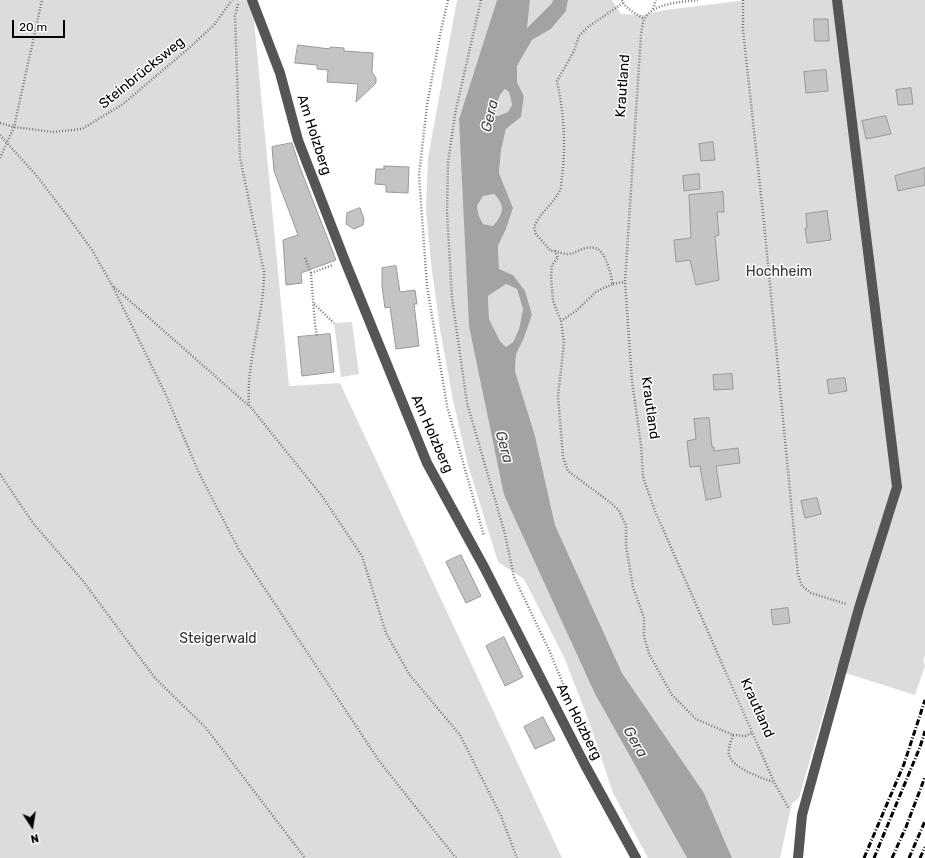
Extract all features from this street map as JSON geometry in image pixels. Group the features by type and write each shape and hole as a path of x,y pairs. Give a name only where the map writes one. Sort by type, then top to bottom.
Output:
{"street":[{"name":"Am Holzberg","path":"252,0 280,73 298,140 345,261 427,463 484,567 585,765 636,858"},
{"path":"798,858 802,815 859,608 897,487 836,0"}],"path":[{"path":"0,158 14,126 42,0"},
{"name":"Steinbrücksweg","path":"0,123 53,132 82,129 104,117 123,104 189,48 214,25 232,0"},
{"path":"240,0 235,16 240,158 264,272 264,286 250,371 248,392 249,405"},
{"path":"448,0 427,105 419,175 427,286 447,406 486,541"},
{"path":"481,0 455,114 448,163 448,212 452,298 467,403 504,534 514,577 549,650 570,701"},
{"path":"653,9 656,0"},
{"path":"613,284 606,258 602,252 594,248 587,247 568,254 551,251 536,234 534,227 536,220 560,191 564,157 564,123 557,81 574,51 579,36 588,27 623,2 631,10 644,18 653,9 668,4 698,0"},
{"path":"743,0 743,30 798,574 802,586 811,593 859,608"},
{"name":"Krautland","path":"644,18 641,35 625,282 632,381 642,444 643,477 655,511 752,733 774,782 800,828"},
{"path":"0,135 36,175 92,250 112,285 165,393 199,473 239,550 380,762 456,858"},
{"path":"555,251 558,258 552,265 552,301 561,321 564,343 558,396 563,457 568,471 611,503 619,511 626,525 626,546 633,587 644,618 644,636 650,654 672,695 696,719 733,735 745,736 752,733"},
{"path":"305,258 311,273 315,325 318,336"},
{"path":"311,273 335,264"},
{"path":"561,321 576,311 597,291 613,284 625,282"},
{"path":"112,285 249,405 322,496 362,556 386,633 409,674 460,735 500,816 517,858"},
{"path":"314,304 334,323"},
{"path":"0,474 33,523 83,581 155,678 206,728 305,858"},
{"path":"733,735 729,747 729,755 734,764 762,778 774,782"}],"green space":[{"name":"Steigerwald","path":"0,0 252,0 289,386 340,383 562,858 0,858"},
{"path":"457,0 497,0 459,119 463,179 504,495 595,694 687,858 648,858 613,793 589,721 564,657 524,579 498,562 468,465 453,400 440,329 431,263 426,210 428,158"},
{"path":"530,0 553,0 552,3 526,29"},
{"name":"Hochheim","path":"568,0 612,0 621,14 643,15 665,10 747,0 925,0 925,655 923,661 925,666 915,695 836,670 799,798 792,803 780,858 732,858 704,793 622,673 555,525 535,436 515,371 516,354 524,338 532,315 513,275 499,269 498,246 513,208 499,173 501,150 506,129 521,117 524,96 517,82 517,66 532,40 551,29 566,11"},
{"path":"505,89 509,92 512,105 508,112 499,116 495,115 498,101"},
{"path":"494,194 502,206 502,210 499,218 493,226 483,224 479,216 477,206 483,196"},
{"path":"506,284 517,289 523,309 519,329 513,342 506,347 500,341 489,319 488,296"},
{"path":"352,322 359,374 341,377 334,323"}],"water":[{"name":"Gera","path":"497,0 530,0 527,28 552,3 553,0 568,0 566,11 551,29 532,40 517,66 517,82 524,96 521,117 506,129 501,150 499,173 513,208 498,246 499,269 513,275 525,291 532,315 524,338 516,354 515,371 535,436 555,525 622,673 704,793 732,858 687,858 595,694 504,495 469,326 459,119","holes":["505,89 509,92 512,105 508,112 498,116 495,115 497,104","494,194 502,206 501,214 493,226 483,224 479,216 477,206 483,196","506,284 517,289 523,309 519,329 513,342 506,347 500,341 489,319 488,296"]}],"building":[{"path":"814,19 828,19 829,41 815,41"},
{"path":"298,45 330,49 330,47 344,48 344,51 373,53 372,72 376,78 376,83 356,102 358,84 327,82 328,70 317,69 317,65 295,63"},
{"path":"826,70 828,91 806,93 804,72"},
{"path":"911,88 913,104 898,105 896,90"},
{"path":"886,116 891,134 866,139 862,121"},
{"path":"713,142 715,160 701,161 699,144"},
{"path":"292,143 336,260 301,273 302,283 286,285 283,240 298,235 274,171 272,147"},
{"path":"384,166 409,167 408,193 386,192 386,185 375,184 376,169 384,169"},
{"path":"925,168 925,185 898,191 895,176"},
{"path":"699,174 700,189 684,191 683,176"},
{"path":"723,192 724,212 717,212 719,235 715,236 719,280 696,285 690,260 676,262 674,240 691,238 689,195"},
{"path":"360,208 364,219 363,225 354,229 346,224 347,213"},
{"path":"827,211 831,240 807,243 805,228 807,228 806,214"},
{"path":"396,266 400,292 415,290 417,304 414,304 419,346 396,349 390,307 385,308 382,286 382,268"},
{"path":"330,334 334,372 302,376 298,337"},
{"path":"732,374 733,389 714,390 713,375"},
{"path":"845,378 847,391 829,394 827,380"},
{"path":"709,418 712,447 714,447 714,451 738,448 740,463 716,466 721,497 706,500 700,466 690,467 687,441 696,439 694,419"},
{"path":"817,498 821,514 805,518 801,501"},
{"path":"461,555 481,596 466,603 446,562"},
{"path":"788,608 790,623 773,625 771,610"},
{"path":"504,637 523,677 505,686 486,646"},
{"path":"543,717 555,740 535,749 524,727"}],"railway":[{"path":"864,858 904,764 925,700"},
{"path":"874,858 920,747 925,731"},
{"path":"892,858 906,827 925,777"},
{"path":"909,858 925,821"},
{"path":"920,858 925,847"}]}
